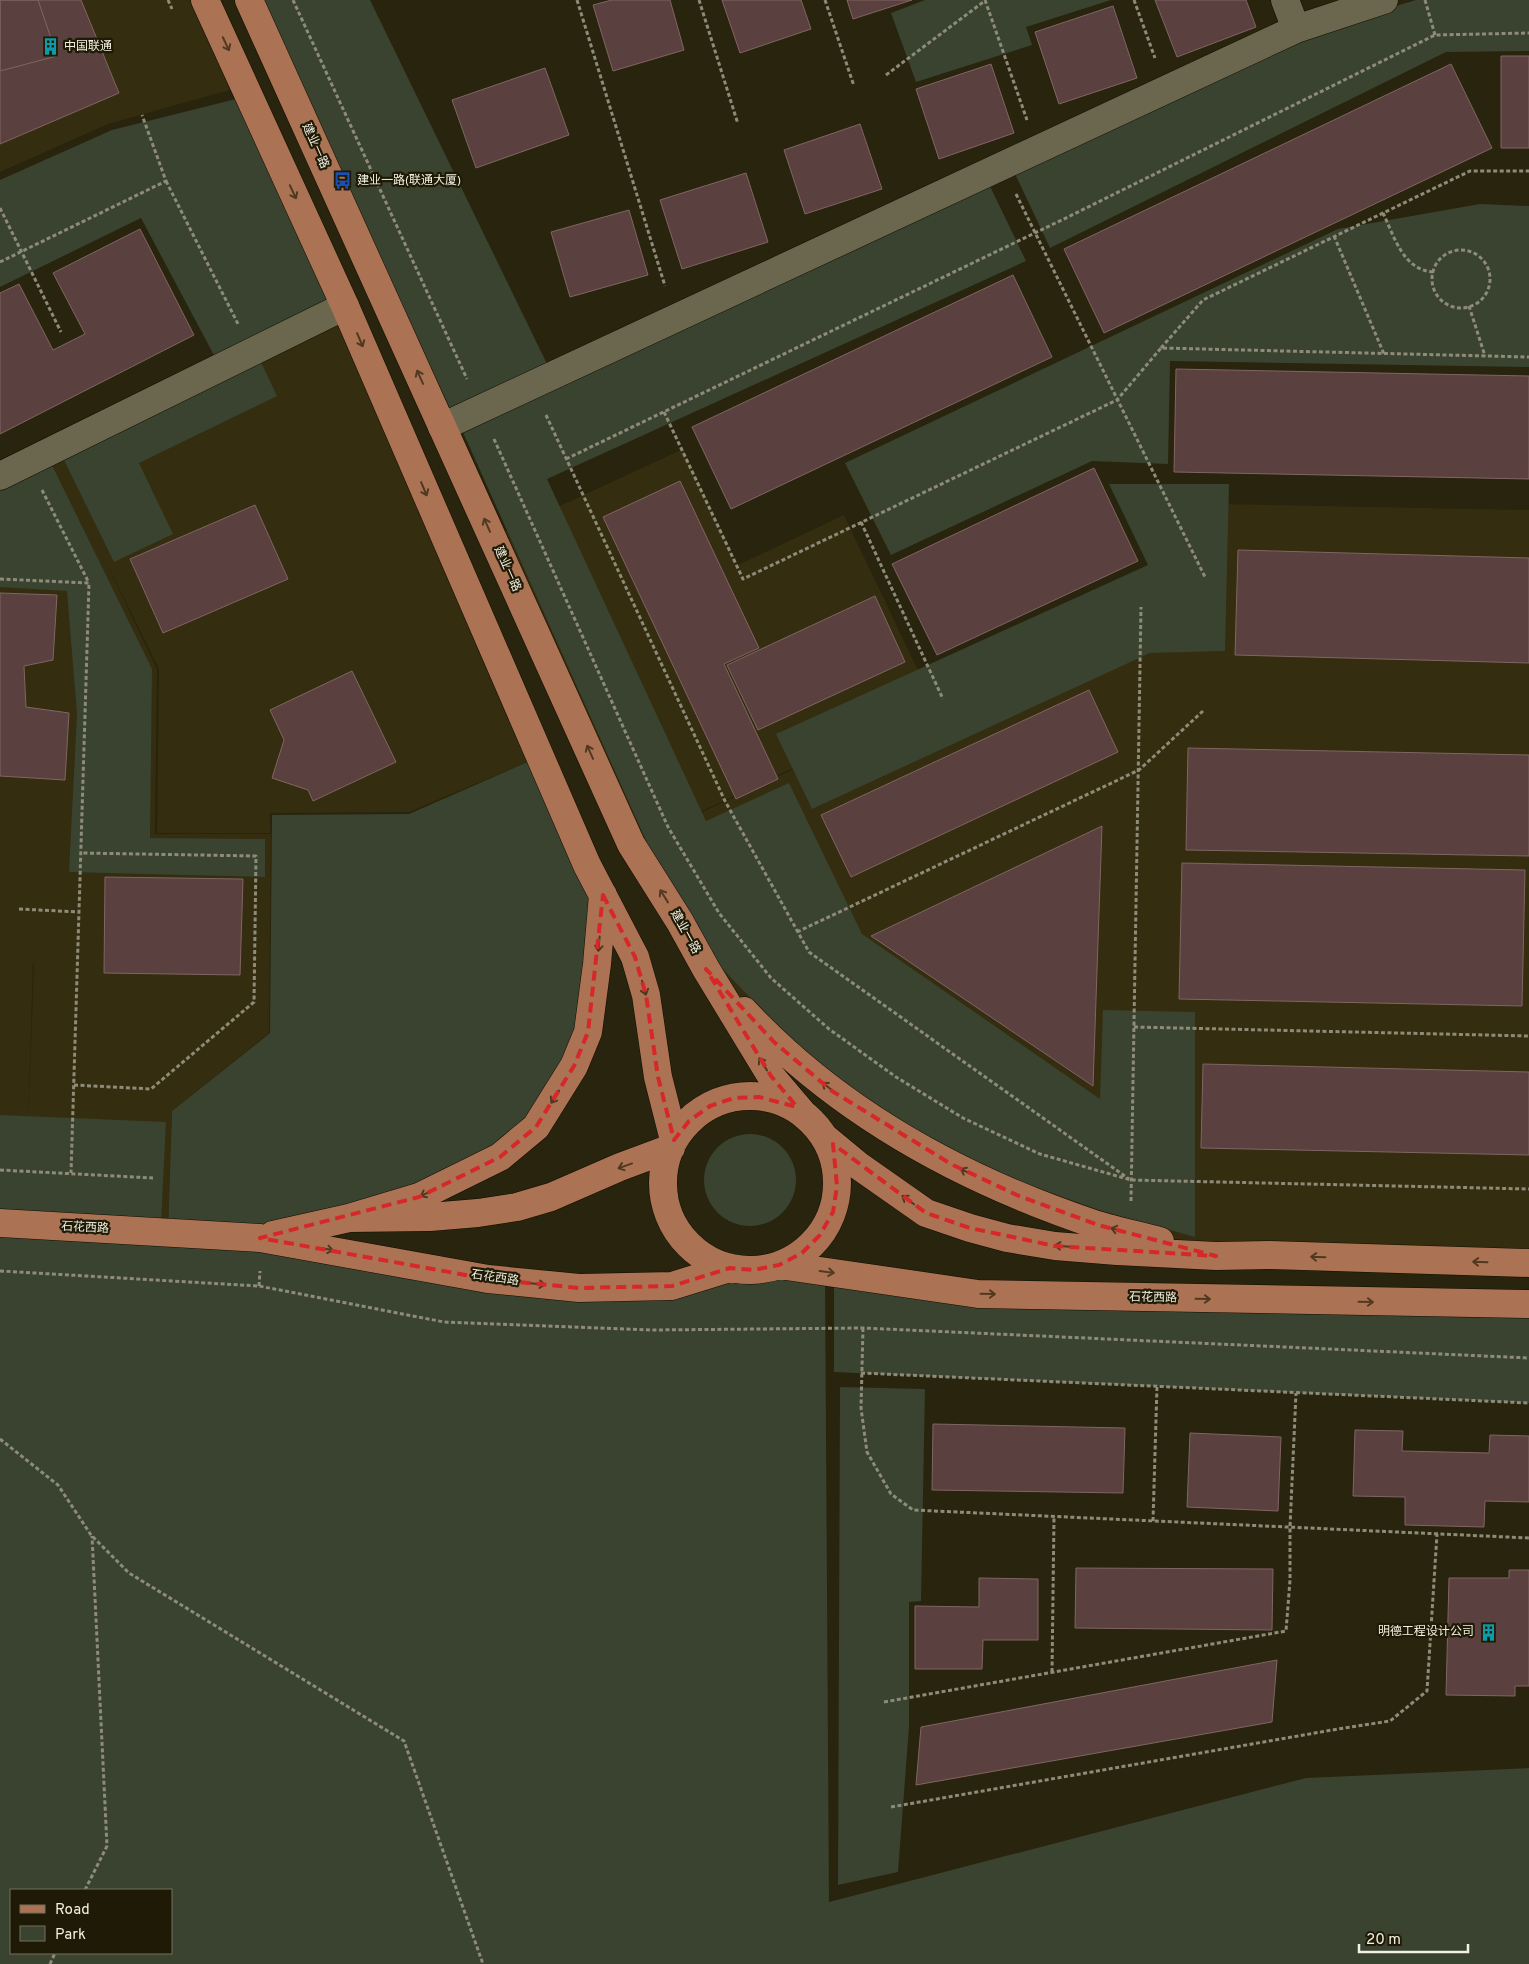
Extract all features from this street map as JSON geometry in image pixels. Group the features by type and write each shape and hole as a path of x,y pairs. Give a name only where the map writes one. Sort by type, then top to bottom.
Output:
{"main road":[{"path":"206,0 345,306 586,865 635,957 643,986 658,1077 673,1144"},
{"name":"建业一路","path":"249,0 631,844 680,922 770,1076 805,1116"},
{"path":"349,1218 419,1197 500,1157 536,1127 574,1066 588,1032 597,964 603,895"},
{"path":"706,969 774,1042 832,1091 889,1129 951,1164 1020,1196 1098,1225 1216,1256"},
{"path":"824,1137 834,1160 837,1186 833,1212 820,1235 802,1253 779,1265 753,1270 730,1268 708,1260 690,1246 675,1228 665,1207 663,1184 665,1162 673,1144 690,1121 710,1106 734,1098 759,1097 783,1103 805,1116 824,1137 859,1166 926,1212 970,1228 1007,1238 1055,1246 1216,1256 1270,1255 1529,1263"},
{"name":"石花西路","path":"260,1238 349,1218 430,1217 478,1213 517,1207 551,1197 673,1144"},
{"name":"石花西路","path":"0,1223 260,1238 488,1279 579,1288 672,1286 730,1268"},
{"name":"石花西路","path":"779,1265 978,1294 1529,1304"}],"street":[{"path":"1285,0 1296,29"},
{"path":"442,427 1296,29 1384,0"},
{"path":"0,476 345,306"}],"path":[{"path":"168,0 176,17"},
{"path":"293,0 480,408 668,827 718,913 770,978 837,1035 896,1077 963,1118 1040,1154 1131,1180 1529,1189"},
{"path":"577,0 674,318"},
{"path":"699,0 738,124"},
{"path":"825,0 854,86"},
{"path":"886,75 986,0 1037,149"},
{"path":"1134,0 1166,89"},
{"path":"1425,0 1435,35"},
{"path":"566,459 1035,232 1435,35 1529,33"},
{"path":"142,115 166,181 253,352"},
{"path":"1002,166 1205,577"},
{"path":"664,412 743,579 1117,400 1203,300 1470,171 1529,171"},
{"path":"0,262 166,181"},
{"path":"0,208 61,332"},
{"path":"1382,213 1407,260 1418,268 1433,272"},
{"path":"1334,236 1384,354"},
{"path":"1461,249 1470,251 1484,261 1489,269 1489,287 1485,295 1478,302 1469,306 1459,308 1441,300 1432,282 1436,263 1452,251 1461,249"},
{"path":"1469,306 1485,356"},
{"path":"1161,348 1529,357"},
{"path":"532,384 725,801 809,952 1131,1180"},
{"path":"28,462 89,583 71,1174"},
{"path":"861,522 943,699"},
{"path":"0,579 89,583"},
{"path":"1130,1234 1141,607"},
{"path":"797,932 1139,770 1203,711"},
{"path":"74,1085 151,1089 254,1002 256,856 81,853"},
{"path":"19,909 79,912"},
{"path":"1134,1027 1529,1036"},
{"path":"0,1170 153,1178"},
{"path":"0,1271 259,1286 444,1322 652,1330 863,1328 1529,1358"},
{"path":"863,1328 861,1408 867,1452 891,1494 913,1510 1529,1538"},
{"path":"861,1373 1529,1403"},
{"path":"1153,1521 1157,1386"},
{"path":"884,1702 1286,1631 1290,1580 1290,1527 1296,1393"},
{"path":"0,1439 58,1485 92,1535 129,1573 404,1741 483,1964"},
{"path":"1052,1672 1054,1516"},
{"path":"891,1807 1338,1729 1390,1722 1427,1691 1437,1533"},
{"path":"86,1889 107,1846 92,1535"}],"highlighted area":[{"path":"603,895 635,957 646,995 658,1077 674,1140 689,1121 710,1106 734,1098 759,1097 797,1107 771,1076 706,969 774,1042 832,1091 951,1164 1019,1196 1098,1225 1216,1256 1055,1246 970,1228 926,1213 833,1144 837,1186 833,1212 820,1235 802,1253 779,1265 753,1270 730,1268 672,1286 579,1288 488,1279 260,1238 419,1197 500,1157 536,1127 574,1066 588,1032"}],"shaded area":[{"path":"0,0 205,0 244,86 108,124 0,172"},
{"path":"345,307 539,757 409,812 270,813 270,833 157,833 159,669 104,558 157,669 155,834 271,834 269,1033 172,1111 168,1232 0,1222 0,477","holes":["33,963 34,963 28,1130"]},
{"path":"683,449 738,565 844,515 933,702 632,844 493,537"},
{"path":"1164,503 1529,510 1529,1263 1215,1255 1098,1224 833,1091 706,969 632,845 1164,595"}],"green space":[{"path":"262,0 370,0 550,370 452,413"},
{"path":"925,0 1111,0 1026,27 1032,45 916,82 891,13"},
{"path":"1416,0 1529,0 1529,51 1446,52 1050,248 1015,174 1296,36"},
{"path":"240,98 331,303 216,359 141,218 0,287 0,180 112,130"},
{"path":"988,182 1026,261 547,479 706,821 789,783 862,934 1100,1099 1103,1010 1195,1012 1195,1237 1102,1211 1018,1181 962,1157 892,1116 838,1081 783,1032 717,963 653,856 462,430"},
{"path":"1480,204 1529,206 1529,367 1170,361 1168,464 1092,461 891,555 845,463 1338,229"},
{"path":"259,358 277,396 139,463 173,534 114,562 61,454"},
{"path":"50,461 152,669 150,838 265,839 265,877 69,872 77,714 67,591 0,587 0,486"},
{"path":"1109,484 1229,484 1225,651 1150,653 812,809 776,734 1148,565"},
{"path":"539,757 602,896 588,1032 499,1156 260,1237 168,1232 172,1111 270,1033 272,815 409,814"},
{"path":"0,1115 166,1122 161,1223 0,1214"},
{"path":"750,1134 767,1138 782,1148 792,1163 796,1180 792,1197 782,1212 767,1222 750,1226 733,1222 718,1212 708,1197 704,1180 708,1163 718,1148 733,1138"},
{"path":"0,1223 260,1238 579,1289 730,1269 753,1271 779,1266 825,1273 829,1902 1306,1778 1529,1768 1529,1964 0,1964"},
{"path":"834,1283 1529,1313 1529,1403 834,1372"},
{"path":"840,1387 925,1389 921,1601 909,1602 909,1727 898,1872 838,1885"}],"building":[{"name":"中国联通","path":"0,0 81,0 119,93 0,144"},
{"path":"0,0 38,0 57,56 0,71"},
{"path":"612,0 670,0 684,50 613,71 593,5"},
{"path":"722,0 801,0 811,29 740,53"},
{"path":"847,0 912,0 853,19"},
{"path":"1155,0 1246,0 1256,27 1177,57"},
{"path":"1113,6 1137,78 1059,104 1035,32"},
{"path":"1501,56 1529,56 1529,148 1501,148"},
{"path":"991,64 1014,133 939,159 916,89"},
{"path":"1451,64 1492,148 1104,333 1064,249"},
{"path":"545,68 569,135 476,168 452,100"},
{"path":"860,124 882,189 805,214 784,150"},
{"path":"746,173 768,242 682,269 660,200"},
{"path":"629,210 648,275 570,297 551,232"},
{"path":"140,229 194,335 0,434 0,293 19,284 53,350 85,334 53,273"},
{"path":"1013,275 1052,357 731,509 692,427"},
{"path":"1176,369 1529,376 1529,479 1174,472"},
{"path":"1094,468 1138,561 937,655 892,564"},
{"path":"680,481 759,648 724,664 778,779 736,799 603,517"},
{"path":"255,505 288,579 163,633 130,559"},
{"path":"1238,550 1529,558 1529,663 1235,655"},
{"path":"0,593 57,595 53,660 24,666 26,707 69,713 65,780 0,776"},
{"path":"875,596 905,662 758,730 727,665"},
{"path":"352,671 396,762 313,801 308,790 272,778 284,740 270,710"},
{"path":"1089,690 1118,752 851,877 821,815"},
{"path":"1188,748 1529,755 1529,856 1186,850"},
{"path":"1102,826 1093,1086 871,936"},
{"path":"1182,863 1525,870 1522,1006 1179,999"},
{"path":"105,877 243,879 240,975 104,973"},
{"path":"1203,1064 1529,1072 1529,1155 1201,1148"},
{"path":"933,1424 1125,1428 1123,1493 932,1490"},
{"path":"1355,1430 1403,1431 1402,1451 1489,1453 1490,1435 1529,1436 1529,1502 1485,1501 1484,1527 1405,1525 1405,1497 1353,1496"},
{"path":"1190,1433 1281,1437 1278,1511 1187,1507"},
{"path":"1076,1568 1273,1569 1272,1630 1075,1628"},
{"name":"明德工程设计公司","path":"1509,1570 1529,1570 1529,1686 1515,1686 1515,1696 1446,1695 1449,1578 1509,1578"},
{"path":"979,1578 1038,1579 1038,1640 983,1640 982,1669 915,1669 915,1606 979,1607"},
{"path":"1277,1660 1272,1722 916,1785 921,1727"}],"place":[{"name":"中国联通","path":"50,47"},
{"name":"建业一路(联通大厦)","path":"343,181"},
{"name":"明德工程设计公司","path":"1488,1632"}]}
